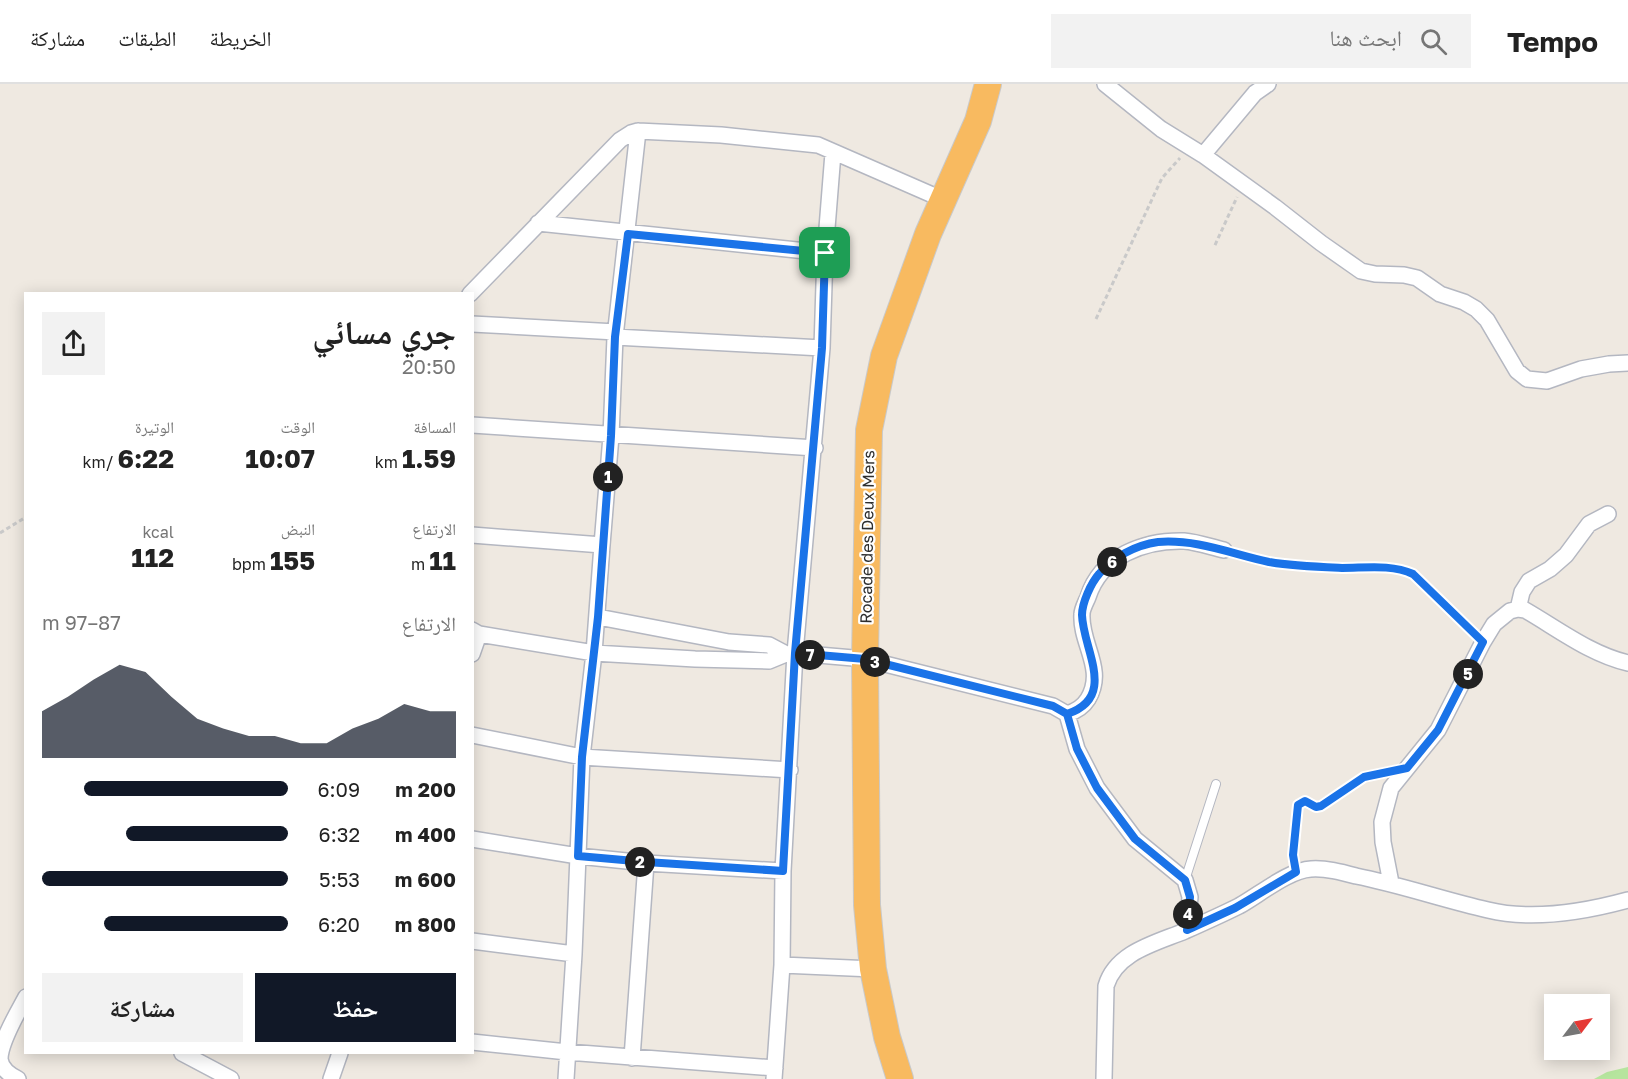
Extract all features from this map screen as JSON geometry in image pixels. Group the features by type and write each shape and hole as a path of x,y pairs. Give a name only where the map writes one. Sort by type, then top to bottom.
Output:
{"highway":[{"name":"Rocade des Deux Mers","path":"900,1079 887,1037 873,969 867,883 865,659 868,430 884,356 928,234 978,121 988,84"}],"street":[{"path":"1105,84 1161,129 1203,155 1361,271 1417,278 1440,294 1464,302 1476,309 1487,320 1517,371 1527,380 1547,381 1581,369 1628,363"},
{"path":"1203,155 1255,93 1268,84"},
{"path":"472,292 625,136 638,131 685,132 818,145 944,200"},
{"path":"566,1079 582,757 598,617 611,436 615,334 638,131"},
{"path":"474,1042 774,1074 782,965 783,871 790,770 790,654 814,448 833,153"},
{"path":"538,223 825,253"},
{"path":"474,324 822,348"},
{"path":"474,425 814,448"},
{"path":"1518,609 1521,592 1529,581 1550,569 1566,555 1589,524 1608,514"},
{"path":"474,535 602,545"},
{"path":"1067,714 1078,711 1086,702 1096,679 1082,613 1090,589 1099,574 1115,560 1136,547 1156,543 1185,541 1224,550"},
{"path":"1390,883 1382,822 1391,788 1438,730 1483,642 1503,616 1510,611 1526,610 1589,648 1628,663"},
{"path":"598,617 729,642 769,645 790,654 865,659 1053,706 1067,714 1077,749 1097,788 1135,839 1185,880 1190,897 1187,930"},
{"path":"476,632 594,653 769,661 790,654"},
{"path":"474,735 582,757 790,770"},
{"path":"474,839 578,856 783,871"},
{"path":"632,1058 646,862"},
{"path":"1104,1079 1105,1002 1110,974 1118,963 1136,951 1235,908 1296,872 1311,869 1327,870 1390,883 1491,911 1509,913 1577,911 1628,900"},
{"path":"474,941 574,954"},
{"path":"782,965 873,969"},
{"path":"18,1079 4,1068 0,1060 1,1050 24,1001"},
{"path":"184,1054 231,1079"},
{"path":"331,1079 340,1054"}],"lane":[{"path":"1296,872 1293,846 1298,805 1301,802 1305,801 1316,807 1321,806 1364,777 1407,768"},
{"path":"1185,880 1216,784"}],"path":[{"path":"1096,319 1162,178 1178,160 1186,145"},
{"path":"1215,245 1243,184"},
{"path":"0,533 24,518"},
{"path":"1224,550 1271,562 1340,568 1401,568 1413,574 1483,642"}],"green space":[{"path":"1628,1067 1628,1079 1594,1079 1607,1072"}],"route":[{"path":"825,253 628,234 615,337 611,436 598,617 582,757 578,856 783,871 795,653 865,659 1053,706 1067,714 1077,749 1097,788 1135,839 1185,880 1190,897 1187,930 1235,908 1296,872 1293,846 1298,805 1301,802 1305,801 1316,807 1321,806 1364,777 1407,768 1424,750 1455,699 1483,642 1413,574 1401,568 1340,568 1271,562 1185,541 1136,547 1115,560 1099,574 1090,589 1082,613 1096,679 1086,702 1078,711 1067,714 1053,706 983,690 865,659 795,653 822,348 825,253"}]}
